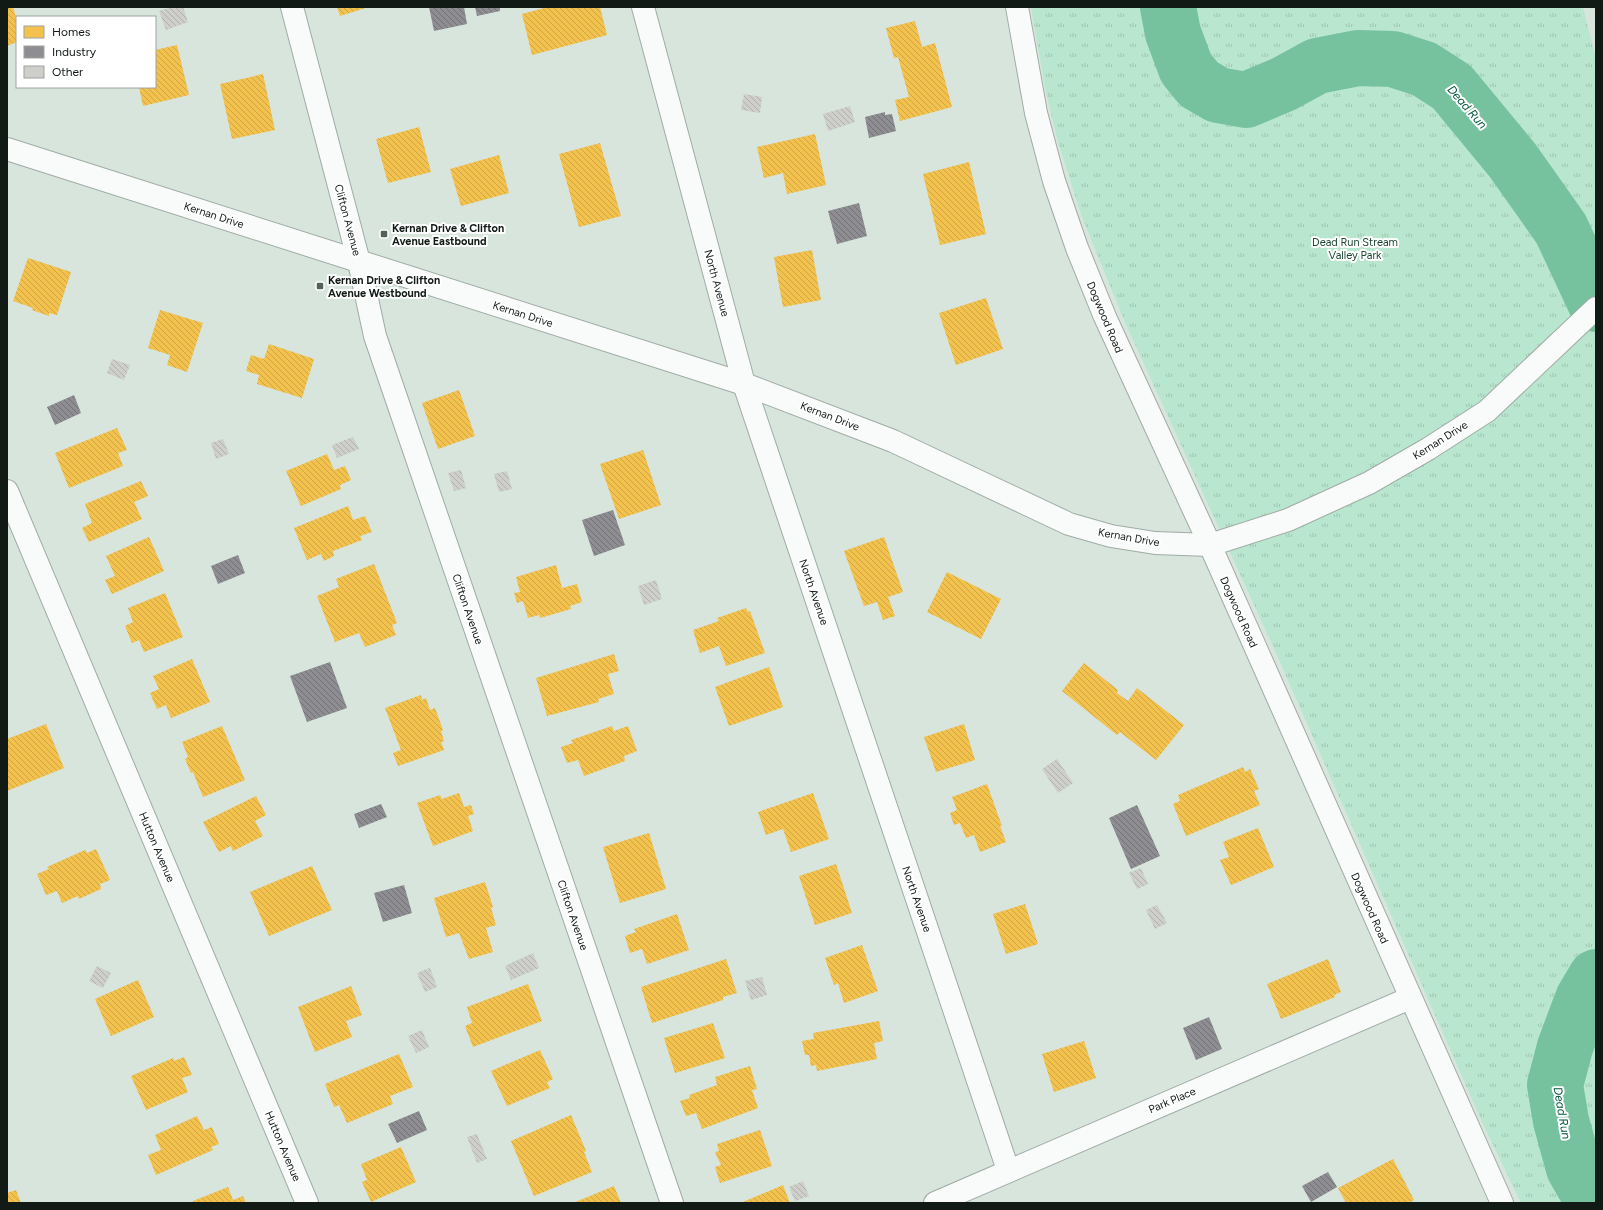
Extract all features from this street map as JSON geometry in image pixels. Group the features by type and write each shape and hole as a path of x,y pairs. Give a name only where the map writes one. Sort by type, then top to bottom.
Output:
{"street":[{"name":"Clifton Avenue","path":"292,7 359,262 375,336 672,1203"},
{"name":"North Avenue","path":"643,7 744,384 1008,1170"},
{"name":"Dogwood Road","path":"1017,7 1036,113 1054,181 1077,248 1104,317 1210,545 1502,1203"},
{"name":"Kernan Drive","path":"7,149 744,384 894,441 1069,524 1111,536 1155,543 1210,545 1288,520 1369,483 1428,449 1487,410 1550,353 1596,308"},
{"name":"Hutton Avenue","path":"7,491 307,1203"},
{"name":"Park Place","path":"935,1203 1008,1170 1410,998"}],"green space":[{"name":"Dead Run Stream Valley Park","path":"1031,7 1583,7 1596,59 1596,1203 1521,1203 1482,1122 1276,653 1124,320 1082,217 1057,139 1045,88"}],"building: Homes":[{"path":"7,7 13,7 16,18 16,42 7,46"},
{"path":"337,7 369,7 340,16"},
{"path":"548,7 600,7 607,35 532,55 522,14"},
{"path":"915,21 922,47 935,43 952,107 900,121 895,100 909,97 898,57 894,58 886,28"},
{"path":"177,45 189,95 143,106 139,88 156,88 156,50"},
{"path":"263,74 275,130 232,139 220,84"},
{"path":"419,127 431,172 388,183 376,139"},
{"path":"815,134 826,185 787,194 783,173 764,178 757,147"},
{"path":"600,143 621,216 579,227 559,154"},
{"path":"499,155 509,193 461,206 450,169"},
{"path":"969,162 986,234 940,245 923,174"},
{"path":"812,250 821,300 783,307 774,257"},
{"path":"28,258 71,272 57,315 49,313 49,316 32,310 33,308 13,301"},
{"path":"986,298 1003,349 956,365 939,313"},
{"path":"160,310 203,323 187,372 167,365 170,355 148,348"},
{"path":"269,344 314,359 302,398 257,384 259,375 246,371 251,355 264,359"},
{"path":"459,390 475,436 438,449 422,403"},
{"path":"117,428 127,450 118,453 123,466 69,488 55,453"},
{"path":"643,450 661,505 619,519 600,464"},
{"path":"327,454 334,470 345,466 351,480 340,485 341,489 301,506 286,471"},
{"path":"141,481 148,496 134,502 142,519 89,542 82,528 92,523 85,504"},
{"path":"348,506 353,520 365,516 372,532 360,536 362,540 333,551 334,556 324,561 321,554 307,560 294,528"},
{"path":"149,537 164,571 112,594 105,580 115,576 106,556"},
{"path":"884,537 903,592 888,597 895,616 883,620 877,602 864,606 844,551"},
{"path":"374,564 397,623 392,625 396,635 365,647 359,633 335,642 317,596 339,587 336,579"},
{"path":"556,565 562,588 577,584 582,602 570,606 571,609 540,618 539,615 528,618 523,601 517,603 514,593 520,592 516,577"},
{"path":"947,572 1001,599 981,639 927,612"},
{"path":"165,593 183,637 144,652 139,640 132,643 125,626 133,622 128,608"},
{"path":"746,608 748,612 750,611 765,653 726,666 719,646 700,653 693,630 719,621 717,618"},
{"path":"614,654 619,671 608,674 614,694 598,699 599,702 547,716 536,678"},
{"path":"192,659 210,702 171,718 166,705 157,709 150,693 159,689 153,676"},
{"path":"1084,663 1118,690 1117,693 1128,701 1137,688 1184,725 1156,760 1120,732 1117,735 1062,691"},
{"path":"769,667 783,707 729,726 715,687"},
{"path":"421,695 422,700 426,698 430,710 435,708 443,730 441,731 444,741 441,742 444,750 398,766 393,753 401,750 385,708"},
{"path":"46,724 64,768 7,791 7,739"},
{"path":"964,724 975,760 936,772 924,737"},
{"path":"222,726 245,780 203,797 193,772 191,773 185,759 188,757 182,742"},
{"path":"612,726 614,731 628,726 637,751 624,756 625,761 584,776 578,760 567,763 561,747 573,743 571,740"},
{"path":"1243,767 1245,772 1250,769 1259,789 1254,791 1260,805 1186,836 1173,804 1180,801 1178,795"},
{"path":"987,784 1006,842 980,852 974,835 966,838 960,823 954,825 950,813 957,810 952,797"},
{"path":"459,793 464,807 471,805 474,814 468,816 473,831 433,846 417,803 440,795 442,799"},
{"path":"813,793 829,839 791,852 783,829 766,835 758,812"},
{"path":"256,796 266,815 255,821 263,836 233,851 231,846 219,852 203,822"},
{"path":"1258,828 1274,867 1231,885 1220,860 1229,857 1223,842"},
{"path":"649,833 666,889 620,903 603,847"},
{"path":"96,849 110,880 100,884 101,889 79,899 78,896 62,903 57,891 46,895 37,874 49,869 47,867 85,850 87,853"},
{"path":"836,864 852,913 815,925 799,876"},
{"path":"312,866 332,910 269,936 250,892"},
{"path":"485,882 493,907 491,908 496,925 486,928 493,952 469,959 459,933 446,937 434,898"},
{"path":"1025,904 1038,944 1006,954 993,914"},
{"path":"677,914 689,950 647,964 642,949 630,953 625,936 636,932 634,929"},
{"path":"862,945 878,991 844,1003 838,983 834,985 825,958"},
{"path":"726,959 737,993 723,997 723,1000 652,1023 641,987"},
{"path":"1328,959 1341,992 1334,995 1335,997 1281,1019 1267,984"},
{"path":"138,980 154,1017 111,1036 95,999"},
{"path":"528,984 542,1021 473,1047 465,1026 472,1023 467,1007"},
{"path":"351,986 362,1015 346,1021 352,1037 315,1052 298,1007"},
{"path":"879,1021 883,1041 874,1043 877,1059 817,1071 816,1065 811,1066 809,1055 805,1055 802,1041 814,1039 813,1033"},
{"path":"713,1023 725,1058 675,1073 664,1038"},
{"path":"1084,1041 1096,1078 1054,1092 1042,1054"},
{"path":"540,1050 553,1079 547,1082 550,1088 507,1106 491,1071"},
{"path":"399,1054 413,1087 390,1096 393,1104 347,1123 339,1105 334,1107 325,1084"},
{"path":"184,1057 192,1075 182,1078 188,1092 146,1110 131,1076 173,1058 174,1061"},
{"path":"750,1066 757,1089 752,1090 758,1108 702,1129 696,1113 686,1116 680,1101 690,1098 689,1095 717,1085 715,1077"},
{"path":"571,1115 586,1151 584,1152 592,1172 534,1196 511,1141"},
{"path":"197,1116 204,1130 212,1127 219,1144 211,1147 213,1150 156,1175 148,1155 161,1150 155,1135"},
{"path":"760,1130 772,1166 720,1183 715,1167 721,1165 715,1152 719,1151 717,1144"},
{"path":"401,1147 416,1182 371,1202 362,1182 367,1180 361,1164"},
{"path":"1393,1159 1414,1200 1409,1203 1346,1203 1338,1188"},
{"path":"783,1185 790,1203 743,1202"},
{"path":"614,1186 621,1203 573,1203"},
{"path":"228,1187 233,1200 243,1196 246,1203 193,1203 193,1201"},
{"path":"16,1190 21,1203 7,1203 7,1193"}],"building: Industry":[{"path":"429,7 464,7 467,24 434,31"},
{"path":"475,7 500,7 500,11 477,16"},
{"path":"885,112 885,115 892,114 896,131 869,138 865,117"},
{"path":"859,203 867,236 837,244 828,211"},
{"path":"74,395 81,413 55,425 47,407"},
{"path":"613,510 625,545 594,556 582,520"},
{"path":"238,555 245,573 218,584 211,566"},
{"path":"330,662 347,708 307,722 290,676"},
{"path":"381,804 387,817 359,828 354,814"},
{"path":"1137,805 1160,856 1131,869 1109,818"},
{"path":"404,885 412,913 383,922 374,893"},
{"path":"1209,1017 1222,1049 1196,1060 1183,1028"},
{"path":"419,1111 427,1130 397,1143 388,1124"},
{"path":"1328,1172 1337,1187 1311,1202 1302,1186"}],"building: Other":[{"path":"172,7 183,7 188,22 166,30 159,11"},
{"path":"744,94 762,97 760,113 741,110"},
{"path":"850,106 855,122 828,131 823,114"},
{"path":"112,359 130,365 124,380 107,373"},
{"path":"353,437 359,449 337,458 332,445"},
{"path":"223,439 229,454 216,459 211,443"},
{"path":"461,470 466,488 454,491 448,473"},
{"path":"507,471 512,489 499,492 494,474"},
{"path":"656,580 662,599 644,605 638,586"},
{"path":"1057,759 1073,783 1058,793 1042,769"},
{"path":"1141,868 1148,884 1137,889 1129,873"},
{"path":"1157,905 1167,923 1155,929 1146,910"},
{"path":"533,953 539,968 511,980 505,966"},
{"path":"97,966 111,973 103,988 89,981"},
{"path":"430,968 437,987 425,992 417,973"},
{"path":"762,977 767,995 751,1000 745,981"},
{"path":"422,1030 429,1047 416,1053 408,1036"},
{"path":"477,1134 487,1159 477,1163 467,1137"},
{"path":"803,1181 809,1196 795,1201 789,1187"}],"waterway":[{"name":"Dead Run","path":"1168,7 1173,33 1186,68 1199,84 1218,95 1246,100 1284,84 1317,66 1358,58 1393,59 1424,69 1452,87 1513,161 1561,229 1596,304"},
{"name":"Dead Run","path":"1594,1203 1574,1168 1561,1121 1555,1085 1565,1047 1583,999 1596,977"}],"place":[{"name":"Kernan Drive & Clifton Avenue Eastbound","path":"384,234"},
{"name":"Kernan Drive & Clifton Avenue Westbound","path":"320,286"}]}
